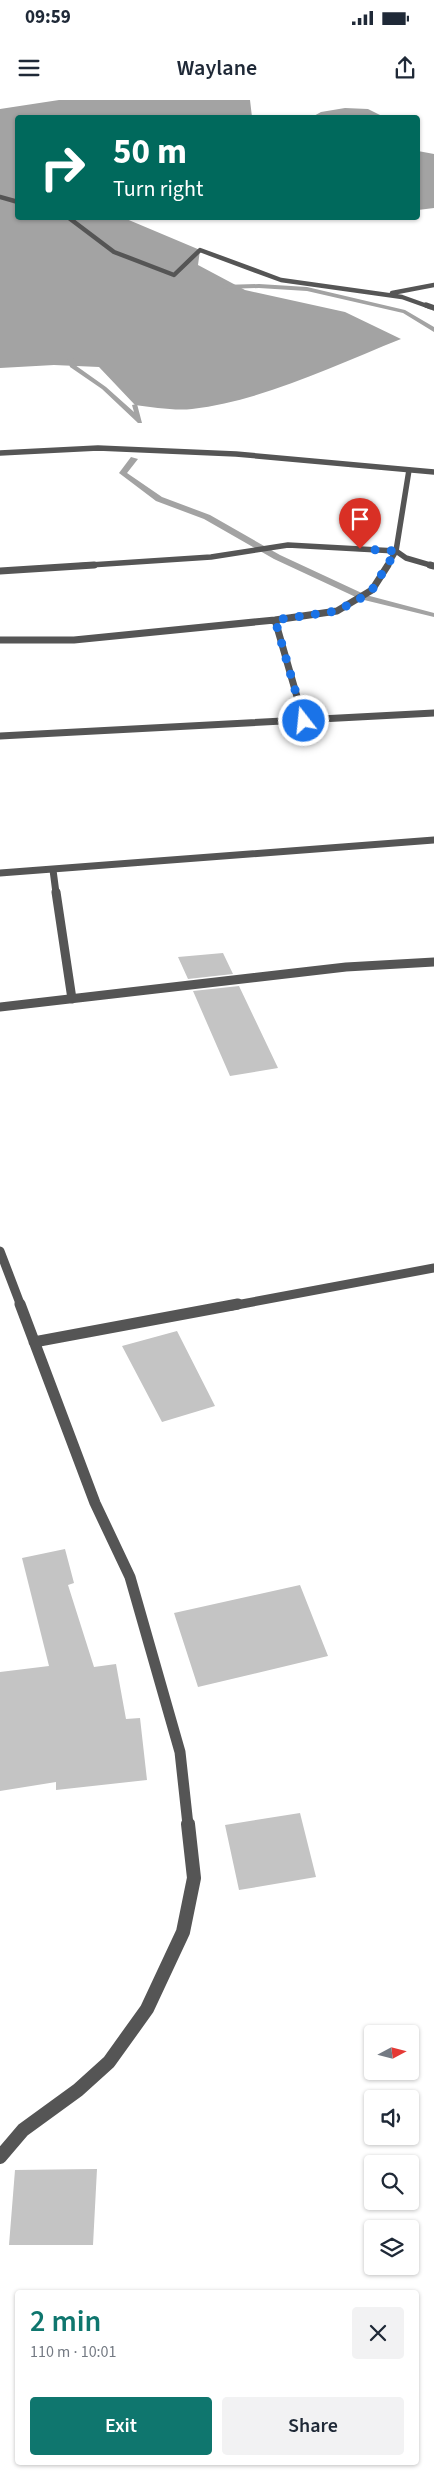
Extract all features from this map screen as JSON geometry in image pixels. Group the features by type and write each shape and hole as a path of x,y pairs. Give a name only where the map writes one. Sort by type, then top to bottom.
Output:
{"street":[{"path":"0,196 15,201"},
{"path":"72,220 114,252 174,274 200,250 281,280 402,297 434,308"},
{"path":"383,294 434,285"},
{"path":"0,453 98,448 206,452 434,472"},
{"path":"0,640 74,640 275,620 337,611 372,590 396,551 409,470"},
{"path":"0,571 211,557 288,545 396,551 406,558 434,566"},
{"path":"275,620 304,721"},
{"path":"0,736 434,713"},
{"path":"0,872 53,870 434,840"},
{"path":"53,870 72,999"},
{"path":"0,1007 346,966 408,965 434,962"},
{"path":"0,1251 95,1503 130,1577 180,1752 194,1878 183,1932 147,2009 109,2062 78,2090 23,2130 0,2157"},
{"path":"34,1342 434,1268"}],"shaded area":[{"path":"59,100 250,100 252,115 15,115 15,220 129,220 200,250 198,265 245,290 345,312 401,339 272,390 219,405 192,409 135,405 99,367 54,365 0,368 0,109"},
{"path":"345,108 368,109 380,115 316,115 321,112"},
{"path":"420,151 434,154 434,208 420,210"}],"building":[{"path":"223,953 233,974 188,979 178,957"},
{"path":"239,986 278,1068 230,1076 193,991"},
{"path":"177,1331 215,1406 162,1422 122,1346"},
{"path":"65,1549 74,1583 68,1585 94,1667 116,1664 126,1719 140,1718 147,1780 56,1790 56,1782 0,1791 0,1672 49,1666 22,1558"},
{"path":"300,1585 328,1656 198,1687 174,1613"},
{"path":"300,1813 316,1877 239,1890 225,1825"},
{"path":"97,2169 93,2245 9,2245 15,2170"}],"waterway":[{"path":"222,287 259,286 307,289 405,312 434,330"},
{"path":"68,351 72,366 104,388 140,422 135,405"},
{"path":"134,459 123,473 159,499 207,517 277,557 363,597 434,615"}],"route":[{"path":"304,721 275,620 337,611 372,590 396,551 360,549"}]}
